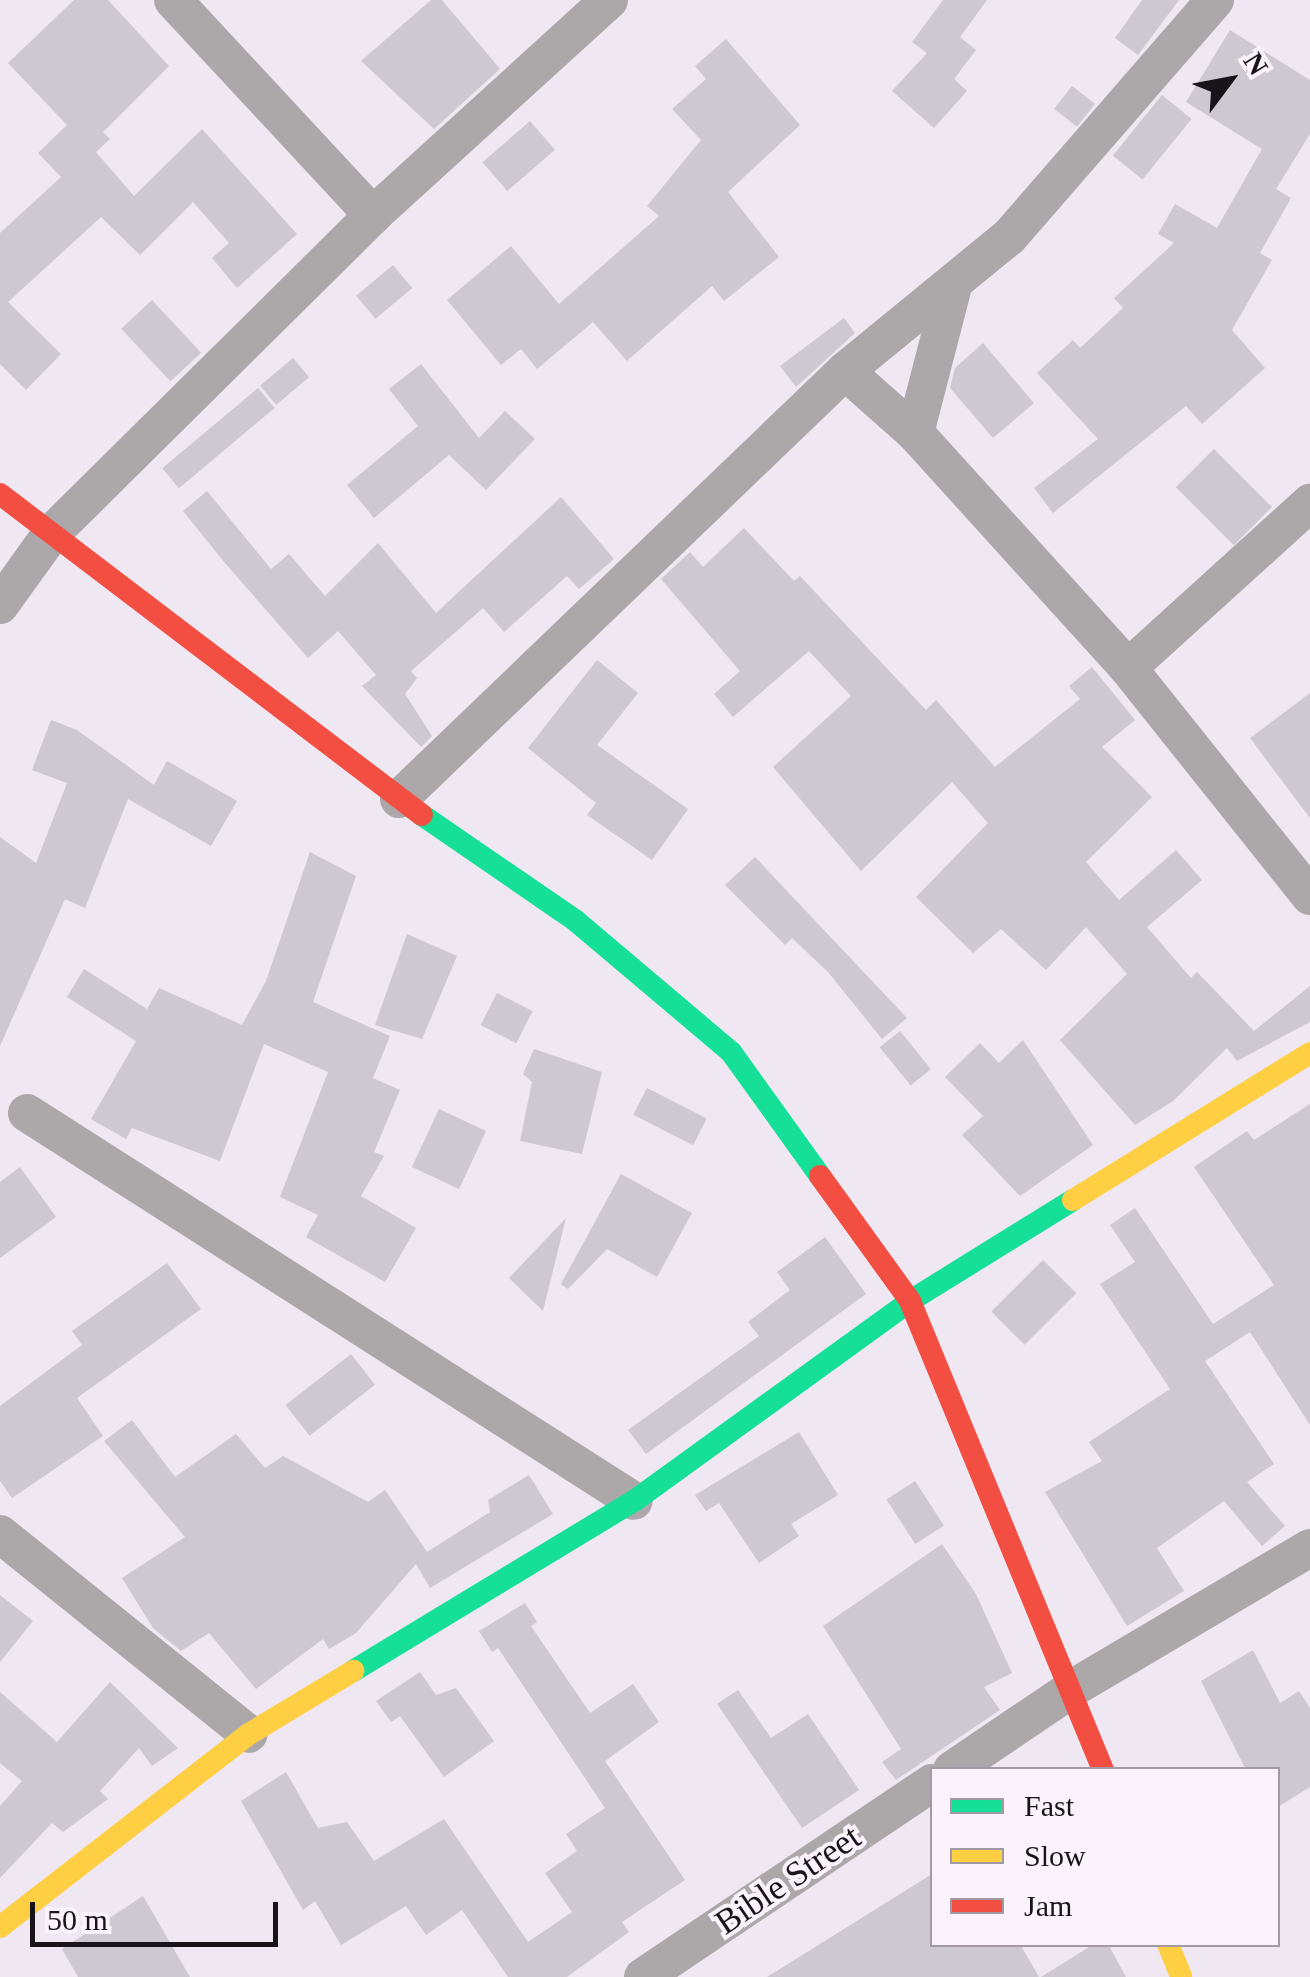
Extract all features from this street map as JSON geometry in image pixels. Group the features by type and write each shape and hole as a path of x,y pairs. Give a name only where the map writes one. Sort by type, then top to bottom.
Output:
{"street":[{"path":"173,0 373,215"},
{"path":"0,604 51,534 373,215 610,0"},
{"path":"399,799 846,371 952,290 1009,238 1215,0"},
{"path":"916,433 952,290"},
{"path":"846,371 916,433 1128,668 1310,896"},
{"path":"0,494 399,799 576,920 732,1052 910,1301 1103,1767"},
{"path":"1128,668 1310,503"},
{"path":"0,1927 77,1861 249,1734 634,1501 910,1301 1310,1053"},
{"path":"27,1113 634,1501"},
{"path":"0,1534 249,1734"},
{"path":"956,1767 1073,1688 1310,1548"},
{"name":"Bible Street","path":"643,1977 930,1783"},
{"path":"1169,1947 1180,1977"}],"building":[{"path":"74,0 108,0 169,66 103,132 110,139 96,152 134,196 202,129 297,234 237,288 212,258 229,243 193,202 140,255 101,217 8,302 61,354 26,390 0,364 0,233 61,177 38,153 67,125 8,63"},
{"path":"431,0 442,0 500,69 434,129 361,61"},
{"path":"943,0 987,0 960,37 976,50 954,79 967,91 934,128 892,91 927,53 912,42"},
{"path":"1142,0 1179,0 1138,55 1115,38"},
{"path":"1230,30 1310,80 1310,134 1276,189 1291,198 1260,253 1272,260 1232,330 1265,368 1202,424 1186,406 1053,513 1034,488 1098,439 1037,373 1073,340 1080,348 1123,308 1114,298 1174,243 1158,234 1175,204 1217,228 1262,149 1186,102"},
{"path":"726,39 800,125 728,192 779,257 724,301 712,286 627,361 593,322 537,369 521,349 501,365 447,300 511,246 559,304 659,216 647,206 701,140 672,109 706,79 695,66"},
{"path":"1072,86 1095,104 1077,127 1054,109"},
{"path":"1162,95 1192,119 1142,180 1113,156"},
{"path":"530,121 555,150 507,191 482,162"},
{"path":"393,265 412,288 376,319 356,296"},
{"path":"152,300 201,353 170,381 121,329"},
{"path":"844,318 855,333 796,387 780,366"},
{"path":"983,343 1034,403 993,438 950,388 955,368"},
{"path":"293,358 309,377 276,405 260,386"},
{"path":"421,364 479,438 505,411 535,439 486,490 449,455 374,518 347,485 418,426 389,389"},
{"path":"258,388 275,408 179,488 162,468"},
{"path":"1214,449 1272,507 1234,545 1176,487"},
{"path":"207,491 271,569 289,554 325,596 378,543 436,613 561,497 614,559 579,589 567,576 504,632 483,608 411,671 417,678 405,694 432,736 421,747 362,686 376,675 338,631 308,658 225,563 183,511"},
{"path":"744,528 794,581 800,576 926,710 936,700 995,767 1080,699 1069,686 1092,667 1135,720 1102,747 1152,797 1086,862 1119,900 1176,850 1202,880 1147,927 1191,978 1197,972 1254,1031 1310,986 1310,1022 1237,1061 1227,1048 1173,1101 1135,1125 1060,1040 1127,974 1086,927 1046,970 1001,929 973,953 916,897 988,823 952,782 861,871 773,767 851,696 809,651 733,717 714,694 740,671 661,579 690,552 703,567"},
{"path":"597,660 638,693 597,745 688,809 652,860 587,815 596,803 528,748"},
{"path":"1310,693 1310,818 1250,738"},
{"path":"51,720 77,730 154,785 167,761 237,801 211,846 128,799 85,908 65,899 0,1046 0,837 36,863 67,783 32,770"},
{"path":"310,852 356,876 313,1002 390,1036 373,1078 400,1090 374,1152 384,1156 361,1196 416,1228 385,1282 306,1237 318,1215 280,1197 328,1072 264,1044 220,1161 132,1128 126,1139 91,1119 136,1041 67,997 84,969 147,1009 159,988 242,1025 266,981"},
{"path":"755,857 907,1018 882,1039 828,972 792,938 785,945 725,885"},
{"path":"407,934 457,956 422,1039 375,1025"},
{"path":"497,993 533,1011 516,1043 481,1025"},
{"path":"900,1031 931,1069 911,1085 880,1047"},
{"path":"1023,1040 1093,1145 1020,1196 962,1135 983,1116 945,1077 980,1043 999,1063"},
{"path":"534,1049 602,1072 582,1154 520,1141 532,1082 523,1074"},
{"path":"647,1088 707,1118 693,1145 633,1115"},
{"path":"1310,1104 1310,1425 1250,1332 1205,1361 1274,1464 1247,1482 1285,1526 1262,1546 1224,1501 1157,1548 1184,1591 1127,1626 1045,1492 1102,1461 1089,1442 1170,1389 1100,1284 1135,1262 1110,1225 1135,1208 1213,1324 1274,1285 1194,1167 1247,1131 1254,1140"},
{"path":"439,1109 486,1131 459,1189 412,1167"},
{"path":"20,1167 56,1217 0,1258 0,1182"},
{"path":"621,1174 692,1213 657,1277 607,1249 568,1289 561,1284"},
{"path":"566,1218 543,1311 509,1278"},
{"path":"825,1237 866,1294 646,1454 628,1430 759,1336 748,1322 790,1290 777,1272"},
{"path":"1043,1260 1076,1293 1025,1345 991,1312"},
{"path":"167,1263 201,1309 77,1398 103,1436 12,1498 0,1481 0,1406 82,1345 72,1331"},
{"path":"351,1354 375,1385 310,1436 286,1405"},
{"path":"132,1420 175,1477 236,1434 265,1468 283,1456 368,1502 385,1490 427,1552 490,1512 488,1500 529,1475 553,1514 430,1588 416,1564 356,1633 329,1649 323,1639 256,1689 209,1633 181,1651 153,1628 122,1578 185,1537 104,1441"},
{"path":"799,1432 838,1495 791,1524 799,1536 759,1563 719,1503 706,1511 695,1495"},
{"path":"915,1481 944,1525 915,1544 886,1500"},
{"path":"942,1544 976,1594 1012,1673 984,1687 1000,1710 896,1780 882,1762 901,1749 823,1626"},
{"path":"0,1595 33,1621 0,1662"},
{"path":"525,1603 537,1622 531,1626 590,1713 633,1684 659,1722 605,1761 685,1880 622,1922 629,1932 567,1977 508,1977 462,1910 426,1935 406,1906 341,1945 315,1901 303,1910 241,1801 286,1772 318,1828 347,1822 374,1861 444,1819 528,1942 572,1912 545,1873 577,1851 566,1834 605,1808 498,1648 492,1652 479,1631"},
{"path":"1253,1650 1280,1703 1299,1691 1310,1708 1310,1787 1280,1806 1280,1767 1244,1767 1201,1681"},
{"path":"420,1672 436,1695 456,1688 494,1741 444,1777 400,1716 391,1722 376,1701"},
{"path":"110,1682 178,1748 152,1766 139,1748 100,1791 108,1799 63,1832 52,1823 0,1878 0,1806 22,1781 0,1763 0,1692 57,1742"},
{"path":"738,1690 771,1738 808,1714 859,1790 802,1828 717,1704"},
{"path":"930,1875 930,1947 1022,1947 1039,1977 767,1977"},
{"path":"143,1896 190,1977 78,1977 62,1949"},
{"path":"1089,1947 1110,1947 1126,1977 1041,1977"}],"traffic: fast":[{"path":"422,815 576,921 731,1052 820,1176"},
{"path":"353,1671 634,1501 910,1301 1073,1200"}],"traffic: slow":[{"path":"1073,1200 1310,1053"},
{"path":"0,1927 249,1734 353,1671"},
{"path":"1169,1947 1181,1977"}],"traffic: jam":[{"path":"0,494 422,815"},
{"path":"820,1176 910,1301 1102,1767"}]}
